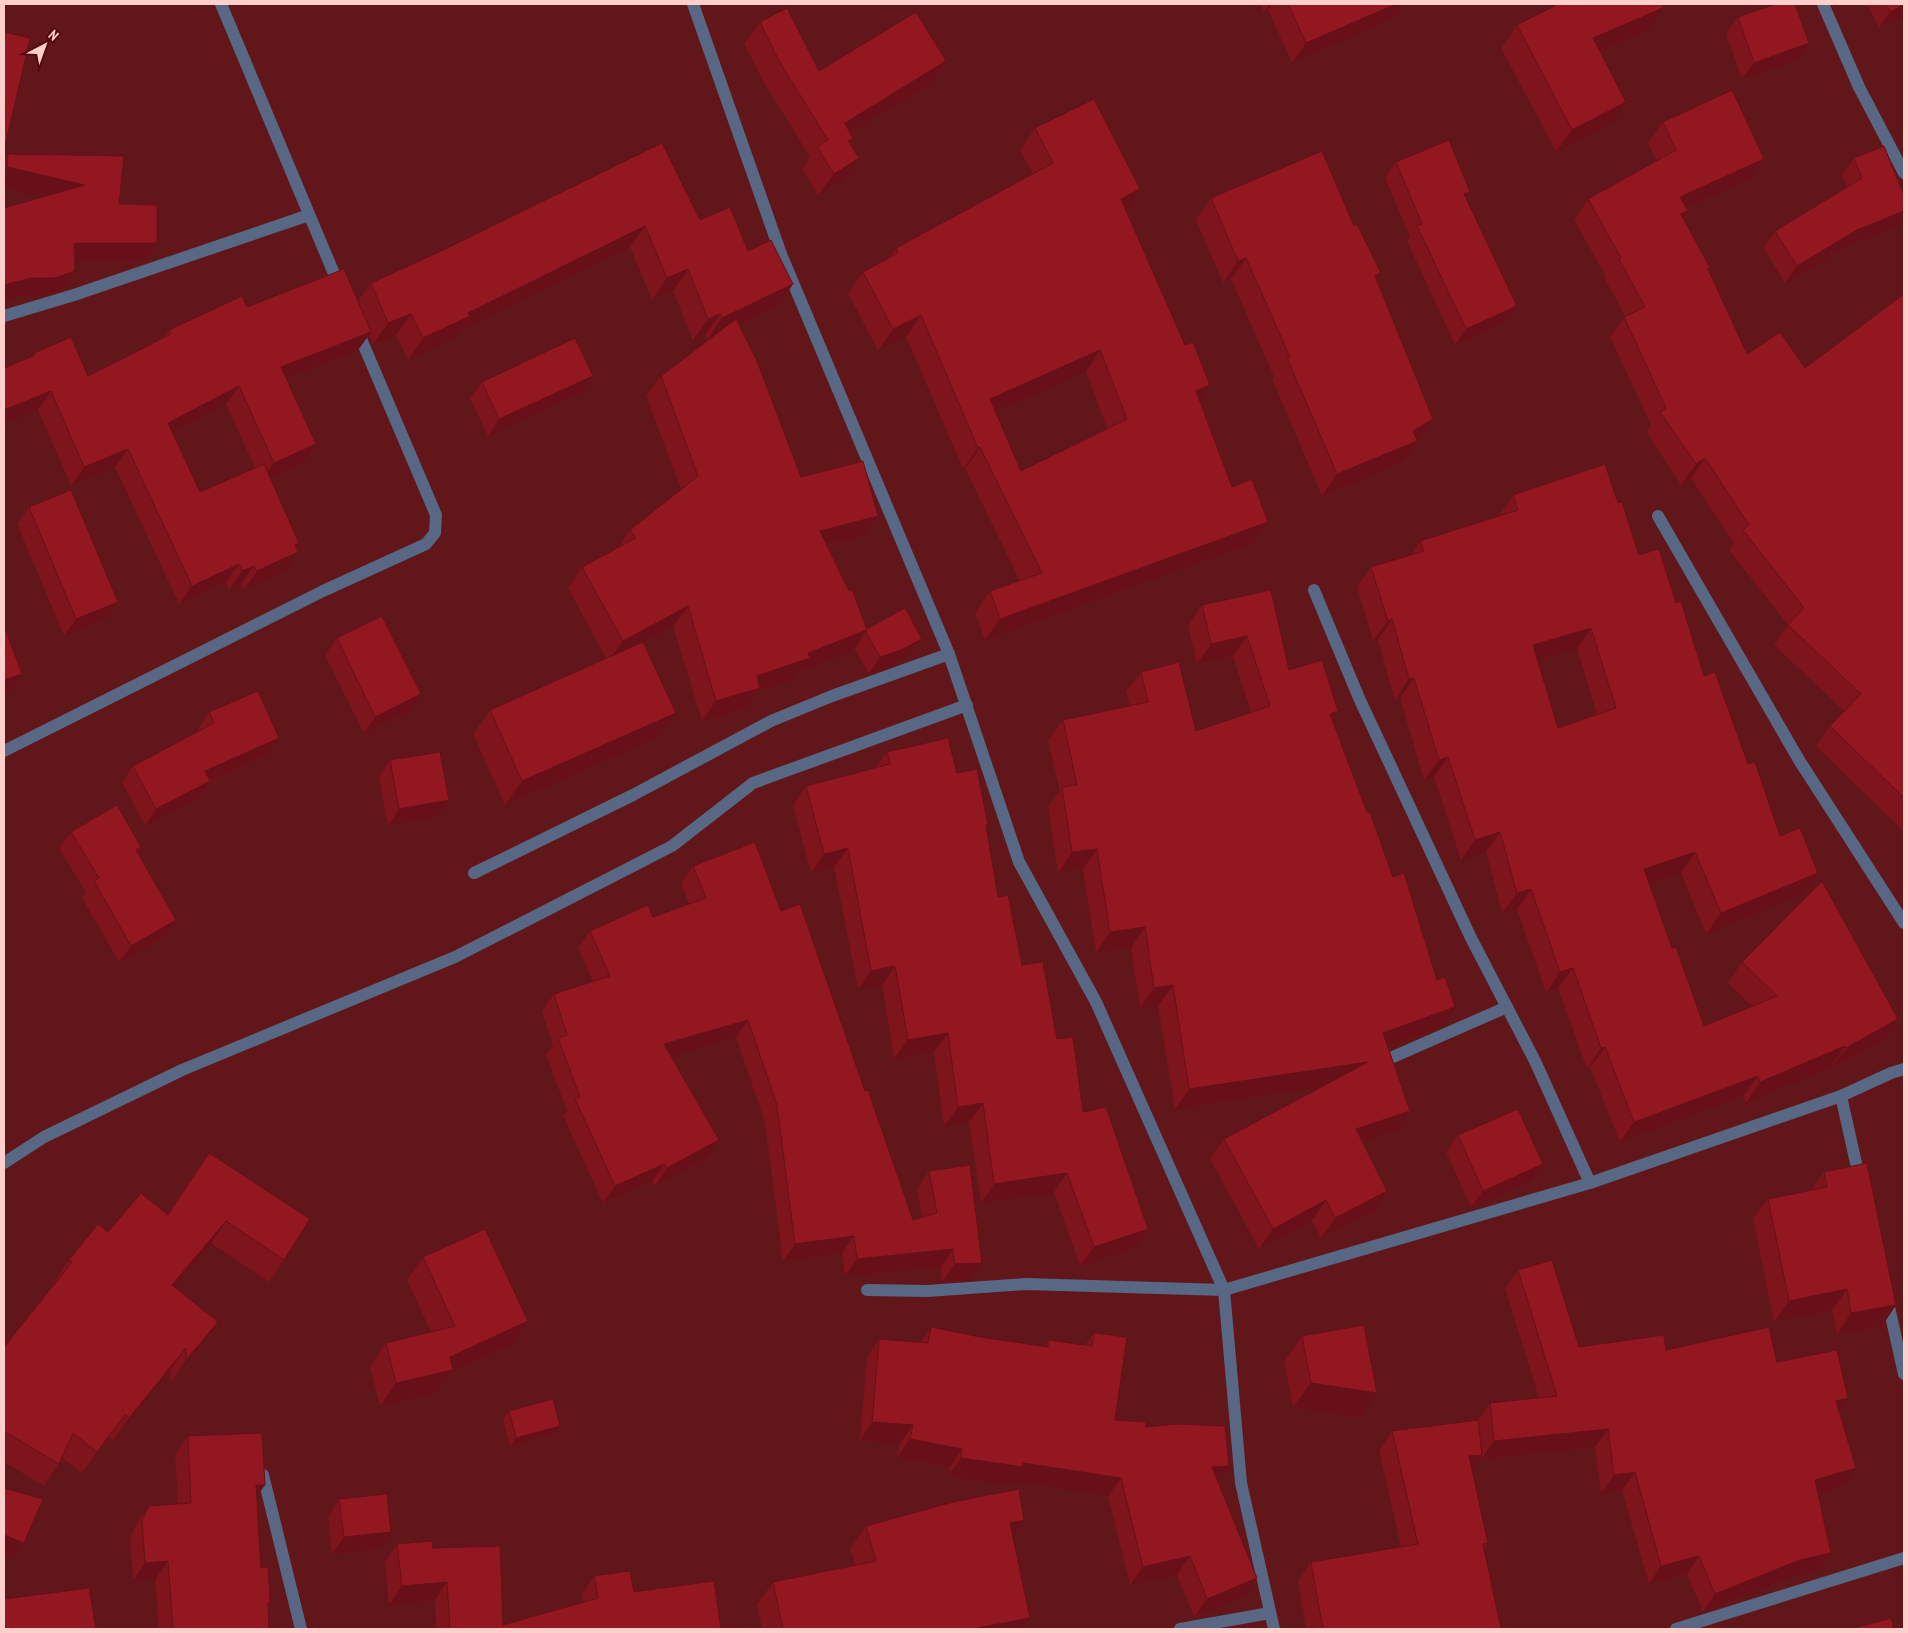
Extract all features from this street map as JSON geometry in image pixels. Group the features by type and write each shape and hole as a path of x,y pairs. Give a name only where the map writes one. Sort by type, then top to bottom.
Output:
{"street":[{"path":"221,4 344,297"},
{"path":"693,4 780,254 950,654 1019,862 1096,1002 1224,1290 1241,1484 1274,1629"},
{"path":"1823,4 1859,87 1904,173"},
{"path":"4,316 74,295 309,215"},
{"path":"4,751 323,591 426,544 435,534 436,515 351,315"},
{"path":"1658,516 1799,760 1904,923"},
{"path":"1314,590 1359,698 1471,938 1535,1060 1590,1183"},
{"path":"474,873 633,795 772,721 832,696 950,654"},
{"path":"4,1163 44,1137 182,1070 455,957 672,846 753,783 967,705"},
{"path":"1386,1060 1507,1007"},
{"path":"867,1290 927,1290 1026,1284 1224,1290 1590,1183 1841,1096 1904,1069"},
{"path":"1841,1096 1863,1192"},
{"path":"1884,1288 1904,1374"},
{"path":"263,1474 301,1629"},
{"path":"1676,1629 1904,1558"},
{"path":"1180,1629 1270,1613"}],"building":[{"path":"1288,4 1396,4 1306,43"},
{"path":"1558,4 1661,4 1663,8 1593,38 1626,102 1572,130 1517,25"},
{"path":"1776,4 1795,4 1809,43 1754,63 1738,17"},
{"path":"1886,4 1904,4 1904,5 1890,12"},
{"path":"787,8 819,71 916,12 946,61 845,123 853,139 848,141 859,158 834,174 817,147 828,140 779,61 760,22"},
{"path":"4,32 30,38 4,151"},
{"path":"1732,90 1764,159 1680,197 1688,211 1681,214 1710,268 1708,269 1747,354 1780,332 1805,368 1904,294 1904,798 1830,726 1861,694 1788,625 1804,608 1743,530 1749,525 1705,458 1696,464 1660,412 1666,408 1624,317 1645,307 1619,259 1621,258 1588,199 1676,150 1663,122"},
{"path":"1094,99 1140,189 1121,199 1185,345 1193,342 1210,385 1196,391 1232,487 1252,479 1268,522 1000,619 990,591 1042,573 980,447 978,448 921,315 893,329 863,272 898,253 896,248 1053,163 1035,128","holes":["1100,350 1127,419 1021,471 990,399"]},
{"path":"1449,140 1470,192 1464,194 1517,306 1466,329 1417,226 1422,224 1396,162"},
{"path":"662,143 700,220 730,207 748,251 771,240 793,284 722,318 720,314 708,319 688,269 667,278 645,226 468,313 470,316 423,338 411,314 388,323 371,283 439,252"},
{"path":"1884,146 1904,195 1904,211 1857,230 1797,266 1775,231 1862,178 1854,158"},
{"path":"1322,151 1354,226 1357,224 1381,273 1375,276 1433,419 1413,431 1417,441 1337,474 1287,358 1290,357 1246,258 1238,261 1211,198"},
{"path":"8,154 124,156 119,204 157,205 157,243 74,243 75,271 55,278 31,278 4,285 4,208 85,185 7,167"},
{"path":"344,269 371,332 281,367 316,444 274,463 239,386 168,423 200,492 264,464 299,543 295,545 298,552 257,571 254,566 242,571 239,564 192,586 128,449 84,467 51,391 4,410 4,368 71,337 88,376 171,334 169,330 242,296 247,307"},
{"path":"736,319 757,361 801,477 863,461 878,516 820,531 849,591 852,589 867,630 808,653 810,658 757,676 760,688 716,701 688,606 623,641 582,567 636,538 630,530 698,476 661,376"},
{"path":"575,338 593,376 499,419 482,382"},
{"path":"1605,464 1618,503 1622,502 1639,555 1659,549 1676,603 1681,601 1704,676 1715,672 1748,764 1755,762 1780,836 1800,828 1818,873 1721,913 1695,852 1644,869 1672,948 1676,947 1704,1026 1777,996 1742,962 1822,881 1898,1019 1846,1048 1845,1046 1760,1082 1758,1076 1634,1122 1605,1047 1601,1048 1573,968 1560,972 1531,889 1517,893 1500,832 1475,840 1448,757 1439,760 1414,678 1409,679 1392,619 1388,621 1371,567 1424,551 1420,541 1518,510 1513,495","holes":["1591,628 1616,708 1558,728 1533,645"]},
{"path":"71,490 118,602 76,619 29,507"},
{"path":"1271,590 1289,670 1322,660 1338,711 1330,714 1367,812 1370,812 1393,877 1404,873 1437,980 1445,977 1455,1007 1383,1033 1410,1111 1356,1129 1387,1191 1335,1218 1326,1200 1273,1229 1224,1139 1368,1062 1189,1089 1173,985 1154,988 1145,927 1110,932 1097,849 1072,852 1062,787 1077,785 1063,720 1148,702 1141,672 1179,662 1196,731 1270,706 1247,636 1211,644 1202,605"},
{"path":"905,608 922,639 901,650 880,657 866,632 867,629"},
{"path":"382,616 421,694 375,717 337,638"},
{"path":"4,626 22,674 4,680"},
{"path":"643,642 676,713 522,781 490,710"},
{"path":"258,691 279,738 205,771 210,781 156,809 133,766 214,723 209,712"},
{"path":"948,738 957,773 977,769 988,825 986,825 998,897 1008,895 1022,965 1043,962 1057,1039 1073,1037 1083,1112 1106,1107 1148,1229 1094,1247 1067,1173 994,1184 983,1103 958,1107 948,1033 908,1040 895,966 871,971 848,848 824,854 806,786 890,764 887,752"},
{"path":"440,752 449,800 399,809 390,760"},
{"path":"117,805 141,847 136,850 176,920 131,946 94,881 99,878 71,832"},
{"path":"755,842 781,911 800,904 865,1091 868,1090 913,1220 937,1213 929,1171 970,1165 982,1263 955,1264 953,1249 857,1259 854,1236 795,1244 777,1105 748,1020 664,1044 719,1140 667,1168 664,1164 615,1186 575,1099 580,1097 558,1038 567,1035 554,994 610,976 590,931 648,905 653,917 706,898 693,866"},
{"path":"1518,1109 1543,1164 1483,1191 1458,1135"},
{"path":"209,1153 310,1219 284,1260 226,1221 172,1285 218,1322 186,1360 186,1348 129,1418 125,1415 97,1452 73,1433 59,1464 4,1431 4,1347 72,1262 69,1260 98,1224 108,1232 141,1193 168,1215"},
{"path":"1867,1163 1896,1305 1851,1313 1847,1289 1789,1301 1768,1199 1827,1187 1824,1172"},
{"path":"485,1229 528,1321 450,1357 453,1370 396,1383 386,1343 455,1326 423,1257"},
{"path":"1552,1260 1579,1347 1664,1335 1666,1350 1769,1327 1777,1362 1837,1350 1848,1398 1836,1401 1856,1468 1815,1480 1831,1553 1800,1560 1715,1594 1699,1556 1661,1566 1635,1472 1614,1475 1608,1429 1494,1441 1490,1403 1557,1396 1518,1270"},
{"path":"1364,1325 1377,1393 1311,1383 1302,1336"},
{"path":"931,1327 980,1337 1048,1347 1048,1340 1092,1346 1094,1333 1127,1337 1115,1420 1146,1422 1145,1427 1179,1424 1225,1426 1229,1466 1212,1467 1257,1578 1207,1599 1190,1556 1143,1567 1121,1478 1023,1463 1023,1467 961,1458 962,1449 910,1439 913,1425 872,1422 879,1339 928,1343"},
{"path":"553,1399 560,1426 516,1438 509,1411"},
{"path":"1478,1420 1482,1455 1469,1456 1488,1543 1483,1544 1501,1629 1323,1629 1311,1562 1418,1544 1392,1431"},
{"path":"262,1433 265,1485 256,1485 261,1568 268,1567 269,1629 173,1629 168,1561 145,1563 142,1521 149,1506 191,1503 188,1436"},
{"path":"4,1488 43,1499 24,1543 4,1535"},
{"path":"1019,1489 1024,1520 1010,1523 1030,1618 972,1629 783,1629 773,1582 876,1561 866,1526 953,1502"},
{"path":"387,1494 391,1532 344,1537 339,1499"},
{"path":"432,1541 433,1548 500,1546 503,1625 598,1598 594,1576 630,1571 634,1592 714,1581 721,1629 450,1629 447,1582 402,1586 397,1544"},
{"path":"89,1588 96,1629 4,1629 4,1599"},
{"path":"1891,1618 1894,1629 1851,1629"}]}
